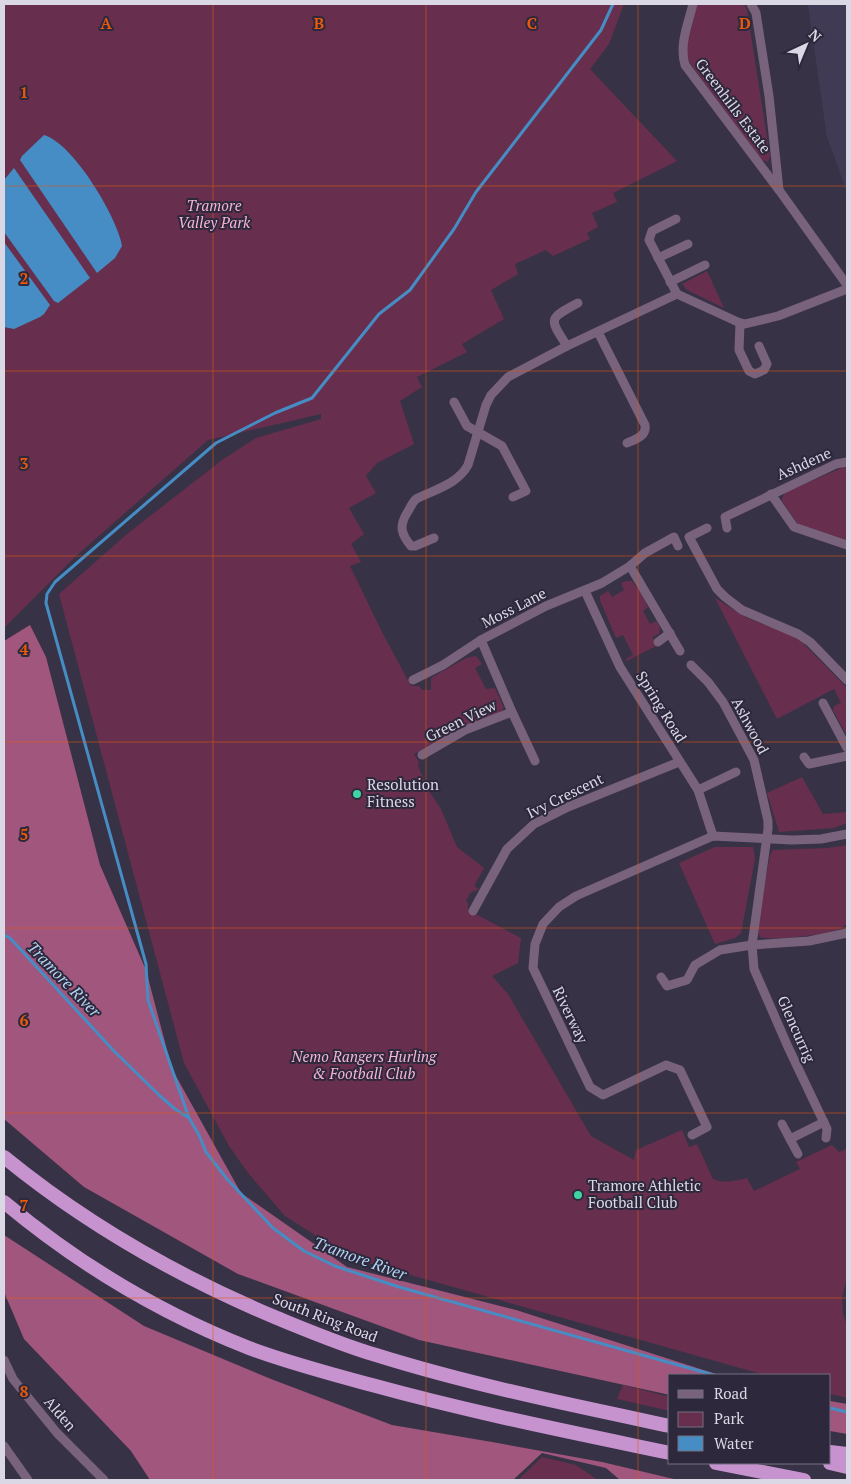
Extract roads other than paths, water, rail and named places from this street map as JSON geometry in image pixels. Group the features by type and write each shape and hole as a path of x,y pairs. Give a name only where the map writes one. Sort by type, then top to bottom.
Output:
{"highway":[{"name":"South Ring Road","path":"4,1157 74,1210 126,1244 238,1302 310,1332 375,1355 469,1381 668,1426"},
{"path":"4,1202 53,1241 122,1286 182,1317 250,1348 330,1374 435,1402 668,1453"},
{"path":"831,1452 847,1454"},
{"path":"831,1463 847,1467"},
{"path":"721,1464 804,1480"},
{"path":"737,1467 783,1480"}],"street":[{"name":"Greenhills Estate","path":"693,4 682,45 685,65 779,190 847,285"},
{"name":"Greenhills Estate","path":"751,4 756,13 769,96 779,190"},
{"path":"676,219 650,234 649,240 677,294 740,323 751,323 847,289"},
{"path":"658,258 688,244"},
{"path":"670,282 705,265"},
{"path":"434,538 416,546 411,546 402,532 401,522 413,502 464,473 486,405 491,395 501,384 515,373 567,346 677,294"},
{"path":"567,346 553,320 557,314 578,303"},
{"path":"740,323 739,350 749,371 754,374 764,370 767,364 760,346"},
{"path":"598,332 645,424 646,430 644,434 627,443"},
{"path":"454,402 467,426 498,443 510,458 526,491 514,497"},
{"name":"Ashdene","path":"727,528 724,517 836,464 847,462"},
{"name":"Ashdene","path":"771,494 794,527 847,545"},
{"path":"707,528 688,537 717,589 742,610 798,634 810,642 847,680"},
{"name":"Moss Lane","path":"413,680 443,666 480,640 546,606 602,583 630,566 645,553 674,537 678,546"},
{"path":"630,566 680,651"},
{"name":"Spring Road","path":"585,591 620,667 698,790 713,836"},
{"path":"658,642 670,634"},
{"name":"Green View","path":"480,640 536,761"},
{"name":"Ashwood","path":"691,665 708,682 723,702 754,760 768,821 767,839"},
{"path":"823,702 847,748"},
{"name":"Green View","path":"422,755 465,730 512,712"},
{"path":"804,757 809,764 847,756"},
{"name":"Ivy Crescent","path":"473,911 507,849 534,824 608,790 679,762"},
{"path":"698,790 736,772"},
{"path":"713,836 817,839 847,834"},
{"name":"Riverway","path":"692,1135 707,1127 680,1070 666,1065 603,1095 590,1088 532,968 535,944 543,924 560,907 576,896 713,836"},
{"name":"Glencurrig","path":"767,839 752,945 754,968 827,1129 826,1138"},
{"path":"661,977 667,986 687,980 695,965 720,950 752,945 809,941 847,933"},
{"path":"790,1139 824,1122"},
{"path":"782,1124 798,1154"},
{"name":"Alden","path":"4,1360 13,1379 57,1433 104,1480"},
{"path":"4,1446 28,1480"}],"water":[{"path":"44,135 68,152 80,166 103,200 118,233 122,246 115,258 97,273 20,160"},
{"path":"14,168 90,278 58,303 54,301 4,232 4,180"},
{"path":"4,242 50,305 40,317 14,329 4,327"}],"waterway":[{"path":"189,1118 148,1000 146,964 46,603 47,594 55,582 216,443 275,413 312,398 379,314 410,290 454,229 476,192 601,30 613,4"},
{"name":"Tramore River","path":"4,935 10,938 113,1050 159,1095 189,1118 206,1152 227,1179 273,1228 304,1251 335,1266 399,1287 710,1374"},
{"name":"Tramore River","path":"831,1408 847,1412"}],"place":[{"name":"Resolution Fitness","path":"357,794"},
{"name":"Tramore Athletic Football Club","path":"578,1195"}],"park label":[{"name":"Tramore Valley Park","path":"214,214"},
{"name":"Nemo Rangers Hurling & Football Club","path":"364,1066"}]}
